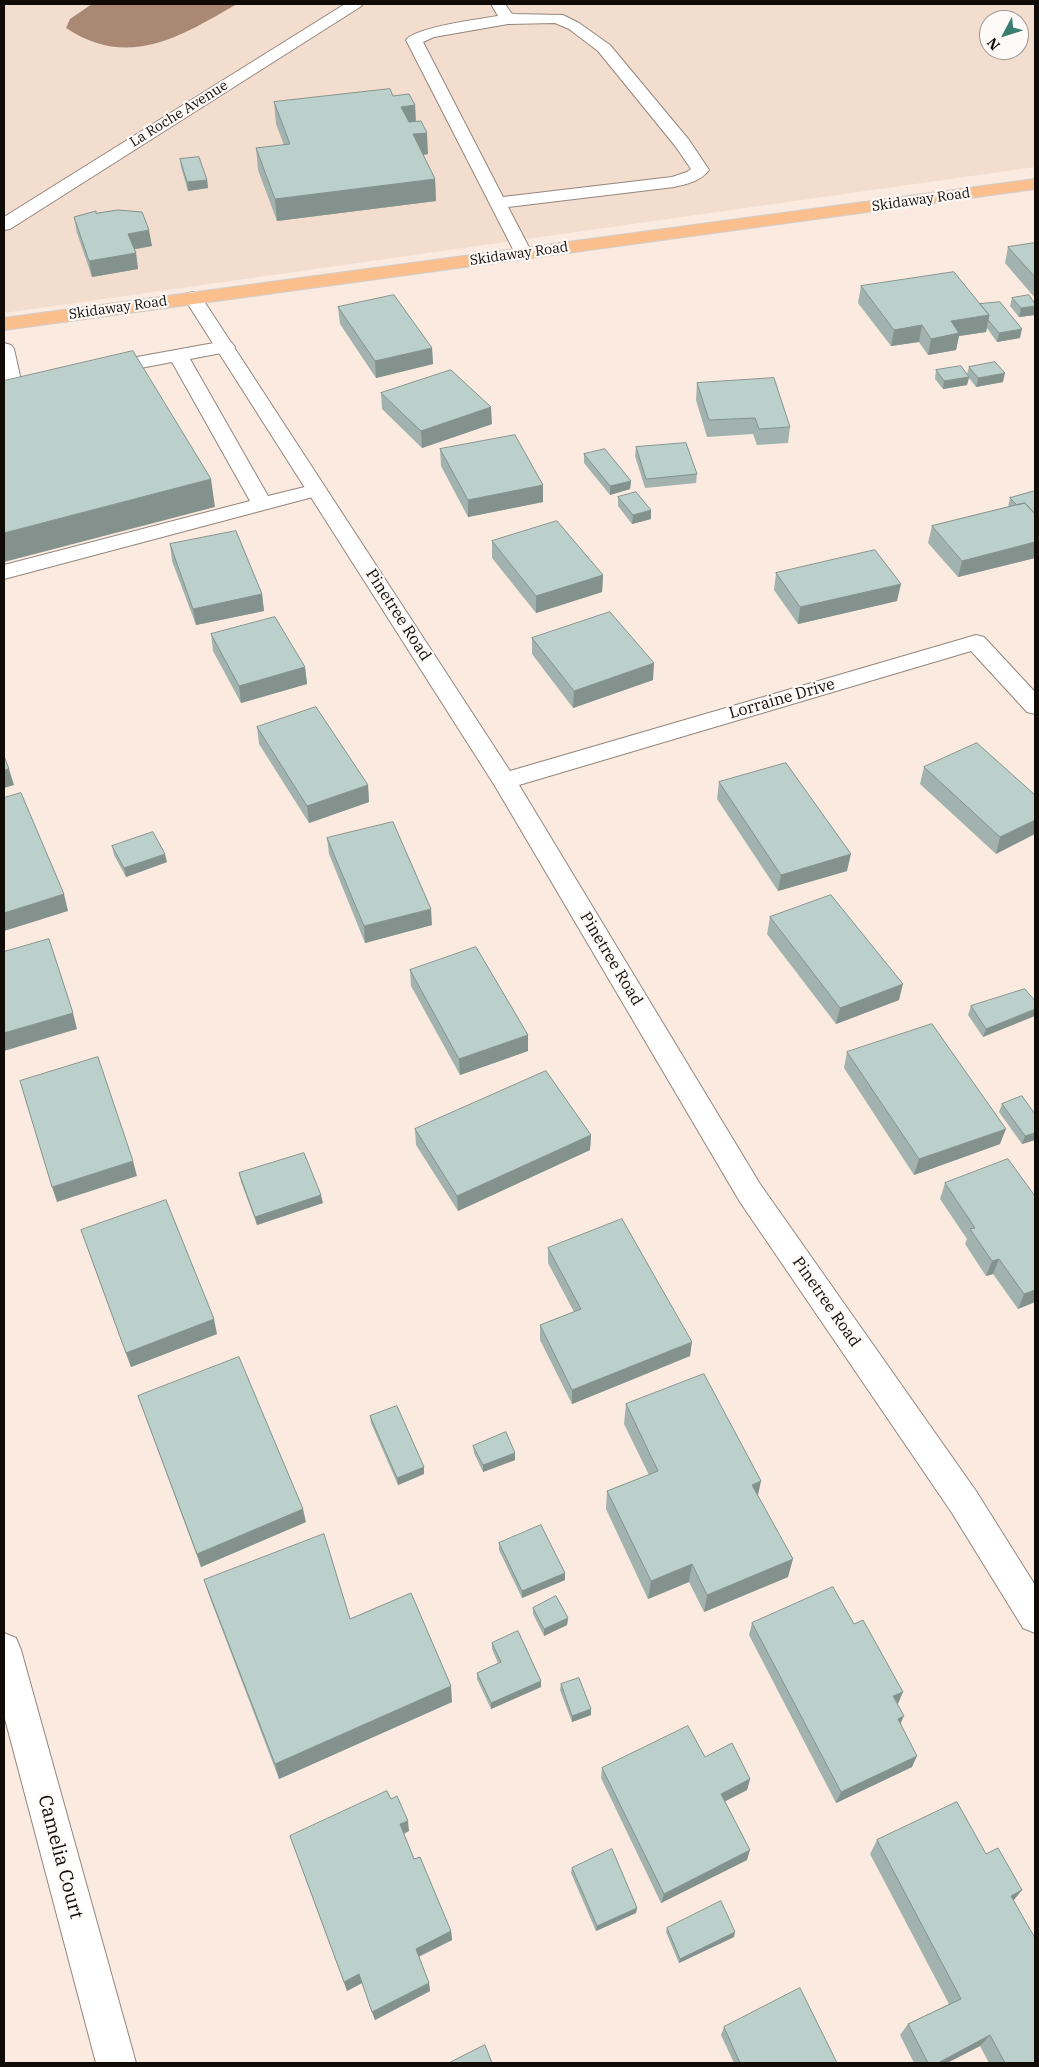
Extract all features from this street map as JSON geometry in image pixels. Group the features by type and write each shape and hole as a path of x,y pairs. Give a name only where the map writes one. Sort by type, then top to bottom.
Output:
{"main road":[{"name":"Skidaway Road","path":"4,324 1035,184"}],"street":[{"name":"La Roche Avenue","path":"4,225 355,4"},
{"path":"497,4 508,19"},
{"path":"497,203 674,182 693,176 700,170 684,144 604,48 574,26 558,18 508,19 430,33 414,40 497,203 523,253"},
{"name":"Pinetree Road","path":"193,298 504,781 750,1193 964,1502 1035,1616"},
{"path":"90,371 225,347"},
{"path":"4,349 8,386 32,382"},
{"path":"178,355 262,504"},
{"path":"4,572 317,490"},
{"name":"Lorraine Drive","path":"504,781 976,642 1035,706"},
{"name":"Camelia Court","path":"4,1650 116,2063"}],"shaded area":[{"path":"4,4 1035,4 1035,167 4,313"},
{"path":"92,4 237,4 175,37 154,44 133,47 111,46 89,40 66,28 70,19"}],"building":[{"path":"390,89 393,96 409,94 415,105 401,107 409,122 421,121 427,133 413,134 435,179 275,199 256,148 290,144 274,102"},
{"path":"199,157 207,180 187,182 180,159"},
{"path":"118,210 142,212 149,230 128,234 136,253 89,261 74,217 96,211 96,213"},
{"path":"1035,243 1035,277 1008,247"},
{"path":"954,272 989,315 951,321 959,333 931,339 922,325 894,330 861,286"},
{"path":"394,295 432,348 375,361 338,307"},
{"path":"1029,295 1035,306 1021,308 1012,298"},
{"path":"1000,302 1022,329 999,333 988,320 989,315 980,304"},
{"path":"133,351 211,479 4,533 4,381"},
{"path":"995,362 1005,373 978,378 969,367"},
{"path":"961,366 969,377 944,381 936,370"},
{"path":"451,370 491,407 421,431 381,393"},
{"path":"774,378 790,427 759,429 755,418 709,420 697,383"},
{"path":"515,435 543,485 468,500 440,449"},
{"path":"686,443 697,474 646,479 636,447"},
{"path":"605,449 631,481 610,486 584,454"},
{"path":"1035,491 1035,514 1025,503 1017,505 1010,498"},
{"path":"636,492 651,510 633,515 618,497"},
{"path":"1025,503 1035,514 1035,542 962,561 932,526"},
{"path":"557,521 603,575 536,596 492,541"},
{"path":"236,531 262,594 193,609 170,544"},
{"path":"875,550 901,584 800,607 776,573"},
{"path":"610,612 654,663 574,691 532,638"},
{"path":"275,617 305,667 239,686 211,634"},
{"path":"316,707 368,785 307,806 257,727"},
{"path":"977,743 1035,795 1035,820 1000,837 924,767"},
{"path":"4,756 9,769 4,770"},
{"path":"786,763 851,854 781,875 719,782"},
{"path":"21,793 64,894 4,913 4,798"},
{"path":"393,822 431,909 364,926 327,838"},
{"path":"153,832 165,854 124,868 112,846"},
{"path":"831,895 903,984 840,1008 770,917"},
{"path":"49,939 73,1013 4,1033 4,952"},
{"path":"476,947 528,1035 459,1059 410,970"},
{"path":"1025,989 1035,1001 1035,1009 986,1029 971,1006"},
{"path":"932,1024 1006,1129 919,1159 847,1052"},
{"path":"98,1057 133,1161 52,1187 20,1081"},
{"path":"546,1071 591,1135 457,1196 415,1129"},
{"path":"1022,1096 1035,1114 1035,1133 1025,1136 1002,1104"},
{"path":"304,1153 321,1195 255,1217 239,1173"},
{"path":"1008,1159 1035,1196 1035,1290 1024,1294 999,1259 992,1261 970,1229 975,1228 945,1183"},
{"path":"166,1200 214,1319 126,1353 81,1230"},
{"path":"622,1219 692,1342 572,1390 540,1325 581,1309 548,1248"},
{"path":"239,1357 303,1509 197,1554 138,1396"},
{"path":"704,1374 761,1481 752,1485 793,1559 707,1595 692,1564 651,1581 607,1491 658,1471 626,1404"},
{"path":"397,1406 424,1467 397,1478 370,1416"},
{"path":"506,1432 515,1453 483,1465 473,1446"},
{"path":"541,1525 565,1573 522,1591 499,1543"},
{"path":"324,1534 350,1619 411,1593 451,1686 275,1764 204,1580"},
{"path":"833,1587 854,1624 863,1620 903,1692 893,1696 904,1716 898,1719 917,1756 841,1792 752,1623"},
{"path":"556,1596 568,1618 544,1629 533,1608"},
{"path":"518,1631 541,1681 491,1703 477,1673 501,1662 492,1643"},
{"path":"579,1678 591,1709 572,1716 561,1684"},
{"path":"688,1726 705,1757 732,1743 750,1779 721,1794 750,1850 664,1894 602,1768"},
{"path":"387,1791 391,1799 397,1796 408,1821 400,1824 414,1859 420,1857 451,1931 416,1949 429,1983 372,2012 359,1974 344,1982 290,1836"},
{"path":"957,1802 986,1854 998,1848 1022,1890 1011,1896 1035,1938 1035,2062 1033,2063 1005,2063 990,2035 938,2063 928,2063 908,2024 961,1999 877,1840"},
{"path":"612,1849 637,1908 597,1926 572,1868"},
{"path":"721,1901 735,1932 680,1959 667,1928"},
{"path":"800,1988 837,2063 740,2063 724,2027"},
{"path":"485,2045 492,2063 449,2063"}]}
